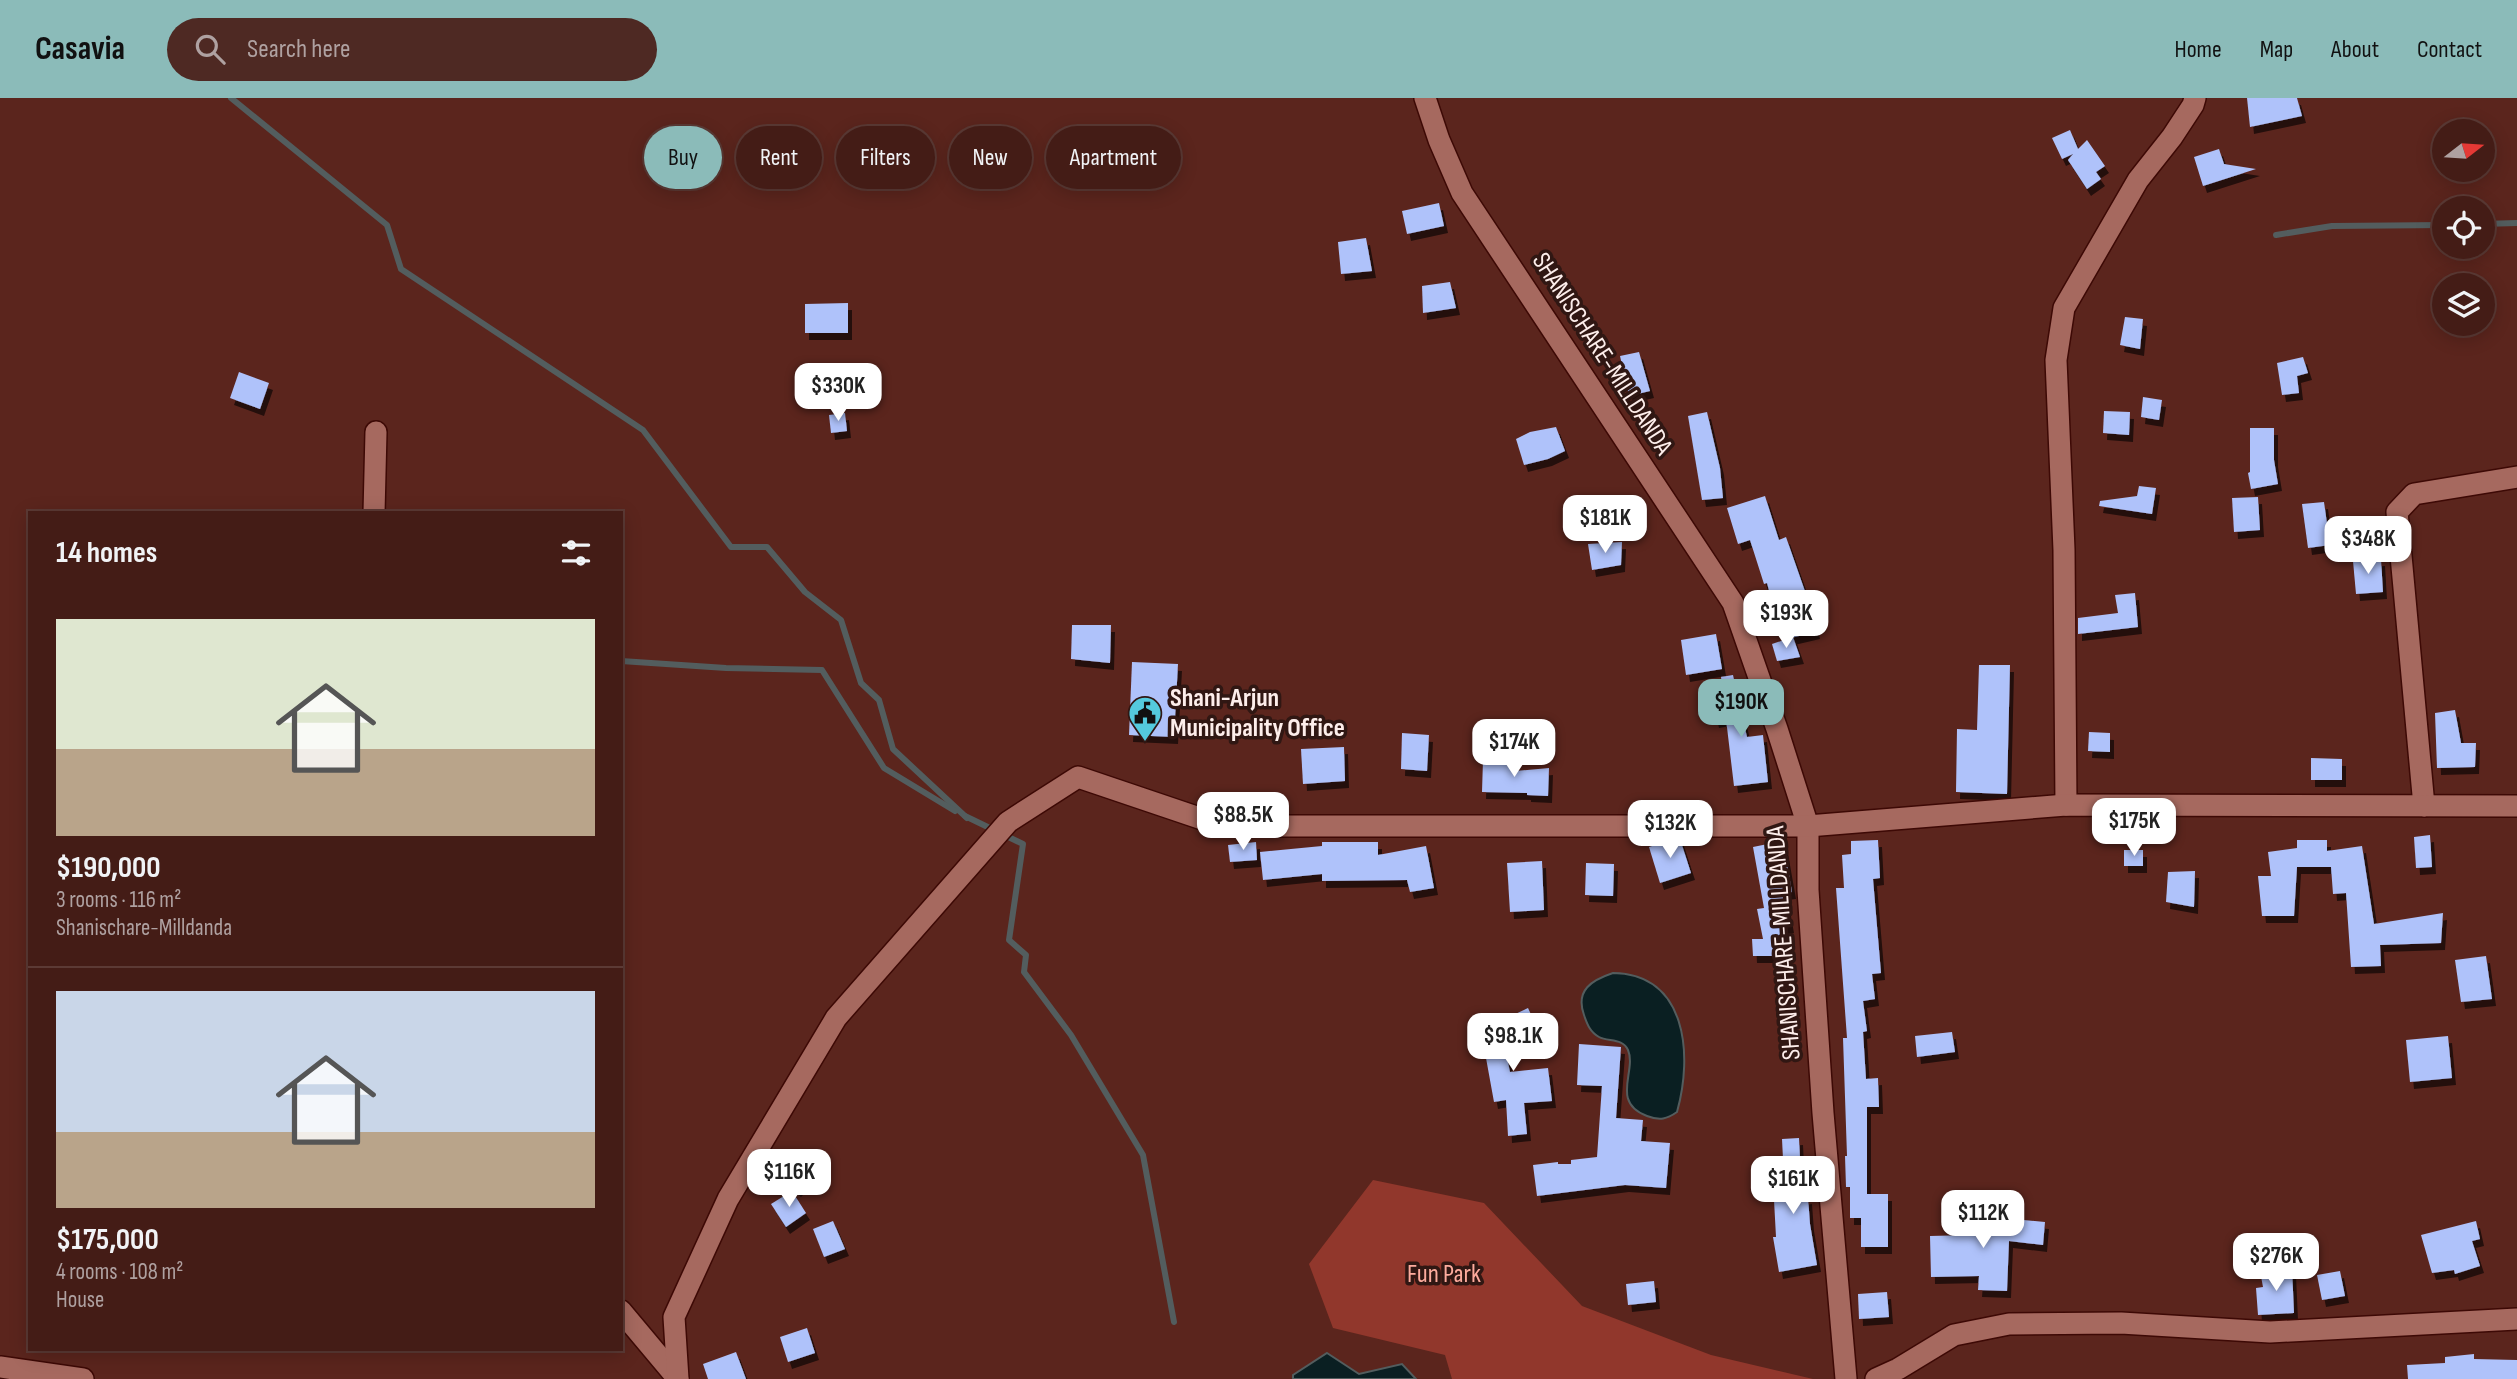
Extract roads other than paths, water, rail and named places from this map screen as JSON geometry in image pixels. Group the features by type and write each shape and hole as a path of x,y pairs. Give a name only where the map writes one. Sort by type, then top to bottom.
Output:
{"street":[{"name":"SHANISCHARE-MILLDANDA","path":"1425,98 1462,193 1733,603 1766,695 1808,826 1808,890 1819,1061 1846,1379"},
{"path":"2066,805 2064,550 2056,360 2064,308 2138,180 2172,137 2193,106 2195,98"},
{"path":"374,511 376,432"},
{"path":"2424,806 2397,512 2414,494 2517,477"},
{"path":"678,1379 674,1317 728,1199 836,1018 1008,822 1078,777 1223,826 1808,826 2066,805 2517,806"},
{"path":"623,1313 678,1379"},
{"path":"1876,1379 1954,1335 2009,1324 2120,1323 2270,1332 2517,1319"},
{"path":"0,1367 83,1379"}],"water":[{"path":"1613,973 1638,977 1656,987 1670,1002 1679,1022 1683,1043 1682,1090 1677,1112 1667,1118 1647,1116 1630,1103 1627,1086 1630,1058 1626,1046 1596,1035 1585,1018 1582,999 1587,987"},
{"path":"1327,1353 1359,1374 1402,1364 1416,1379 1293,1379 1293,1375"}],"waterway":[{"path":"231,98 387,225 401,269 643,430 731,547 767,547 805,592 841,620 861,683 879,700 893,749 967,818"},
{"path":"2495,224 2517,223"},
{"path":"2276,235 2332,226 2432,225"},
{"path":"623,661 726,668 822,670 884,768 955,811"},
{"path":"965,816 1023,844 1009,940 1026,955 1024,972 1071,1035 1143,1155 1174,1322"}],"place":[{"name":"Shani-Arjun Municipality Office","path":"1145,743"}],"park label":[{"name":"Fun Park","path":"1444,1274"}]}
